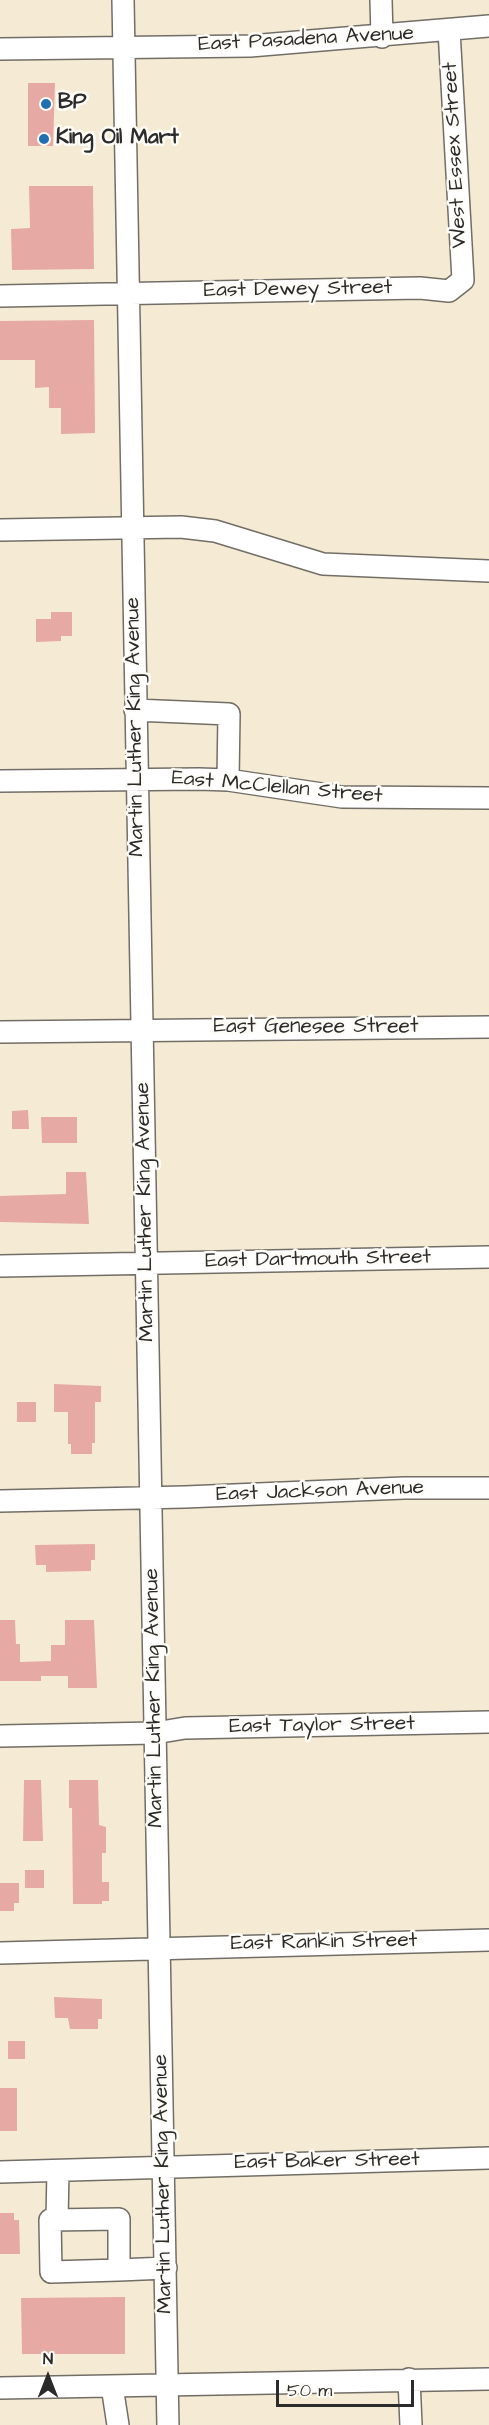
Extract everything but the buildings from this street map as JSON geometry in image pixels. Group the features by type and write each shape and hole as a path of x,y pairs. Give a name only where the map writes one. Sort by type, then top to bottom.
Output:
{"street":[{"name":"Martin Luther King Avenue","path":"123,0 168,2425"},
{"path":"381,0 381,37"},
{"name":"East Pasadena Avenue","path":"0,49 250,46 381,37 489,26"},
{"name":"West Essex Street","path":"449,30 463,280"},
{"name":"East Dewey Street","path":"0,296 420,288 449,291 463,280"},
{"path":"0,530 181,527 215,531 323,564 489,571"},
{"path":"135,710 229,714 228,780"},
{"name":"East McClellan Street","path":"0,782 228,780 342,797 489,798"},
{"name":"East Genesee Street","path":"0,1032 489,1027"},
{"name":"East Dartmouth Street","path":"0,1266 489,1257"},
{"name":"East Jackson Avenue","path":"0,1501 151,1498 404,1488 489,1488"},
{"name":"East Taylor Street","path":"0,1736 155,1733 186,1728 489,1722"},
{"name":"East Rankin Street","path":"0,1953 489,1940"},
{"name":"East Baker Street","path":"0,2172 489,2158"},
{"path":"57,2220 58,2171"},
{"path":"119,2270 119,2219 50,2220 51,2272 119,2270 166,2268"},
{"path":"410,2379 411,2425"},
{"path":"0,2388 489,2379"},
{"path":"112,2386 118,2425"}],"place":[{"name":"BP","path":"46,104"},
{"name":"King Oil Mart","path":"44,139"}]}
